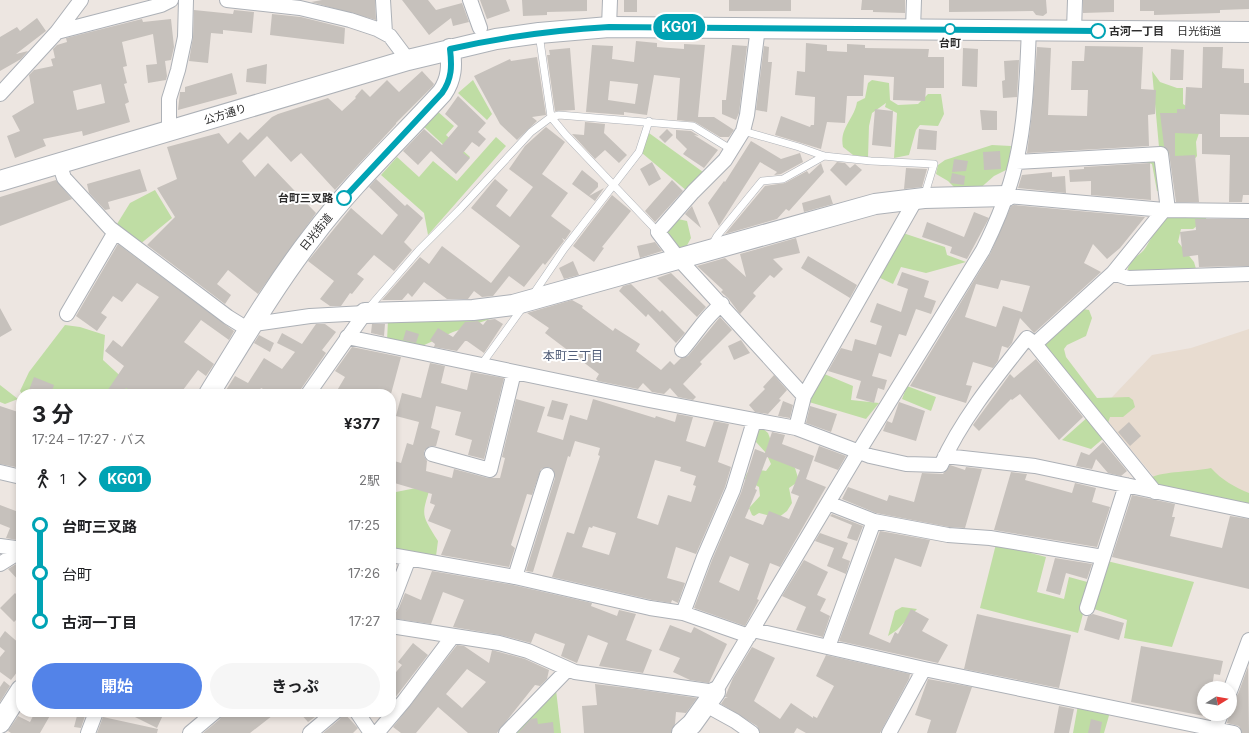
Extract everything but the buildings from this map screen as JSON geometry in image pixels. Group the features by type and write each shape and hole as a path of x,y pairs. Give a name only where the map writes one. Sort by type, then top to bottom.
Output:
{"main road":[{"name":"日光街道","path":"212,389 295,259 313,235 345,197 442,93 449,80 452,66 450,49 539,32 609,27 1029,29 1249,32"},
{"name":"公方通り","path":"0,181 169,130 450,49"},
{"path":"365,313 473,310 528,301 850,210 896,200 1007,196"},
{"path":"0,723 16,698"},
{"path":"690,730 711,698"}],"street":[{"path":"0,93 57,32 81,0"},
{"path":"57,32 171,0"},
{"path":"169,130 169,100 178,70 185,37 186,0"},
{"path":"226,0 300,4 350,20 385,33 398,44 408,60"},
{"path":"383,0 385,33"},
{"path":"470,0 480,28"},
{"path":"609,27 610,0"},
{"path":"913,29 914,0"},
{"path":"1074,30 1075,0"},
{"path":"758,27 747,116 743,131 732,150 658,232 678,258 722,304 804,396"},
{"path":"711,698 859,451 983,250 1007,196 1016,162 1025,91 1029,29"},
{"path":"1016,162 1160,154 1166,210 1113,272 1035,344"},
{"path":"59,163 64,178 115,232 228,317 252,327 310,316 365,313"},
{"path":"1007,196 1166,210 1249,211"},
{"path":"796,428 804,396 920,198"},
{"path":"67,314 115,232"},
{"path":"1113,272 1128,278 1249,274"},
{"path":"682,350 697,334 709,314 722,304"},
{"path":"311,389 365,313"},
{"path":"347,337 754,421 796,428 870,456 906,464 941,465 976,406 1027,338 1035,344 1155,492"},
{"path":"432,454 490,470 514,372"},
{"path":"683,613 704,557 733,490 754,421"},
{"path":"946,456 1035,466 1249,511"},
{"path":"0,472 16,476"},
{"path":"515,577 547,475"},
{"path":"1087,608 1126,485"},
{"path":"828,503 874,520 948,536 990,538 1103,557"},
{"path":"828,647 874,520"},
{"path":"0,546 16,549"},
{"path":"0,564 16,554"},
{"path":"396,556 515,577 650,608 683,613 751,633 828,647 924,669 1232,733"},
{"path":"396,592 409,558"},
{"path":"396,627 498,643 550,659 575,672 711,698 735,721 752,733"},
{"path":"396,710 453,636"},
{"path":"1234,681 1249,640"},
{"path":"506,733 568,669"},
{"path":"889,733 924,669"},
{"path":"88,733 94,717"},
{"path":"190,733 209,717"},
{"path":"310,733 329,717"},
{"path":"360,717 371,733"},
{"path":"377,733 390,717"},
{"path":"1215,729 1218,721"}],"lane":[{"path":"539,32 551,117 658,232"},
{"path":"365,313 419,250 460,210 531,132 551,117 559,115 649,121 693,126 732,150"},
{"path":"481,365 564,249 639,152 649,121"},
{"path":"743,131 799,147 824,156 871,161 934,164 920,198"},
{"path":"710,249 717,236 762,181 783,178 824,156"}],"shaded area":[{"path":"1249,329 1249,503 1159,483 1099,411 1152,355 1191,348"}],"green space":[{"path":"1152,71 1160,82 1177,88 1183,88 1183,104 1202,116 1196,142 1197,156 1189,166 1177,160 1173,153 1169,153 1169,169 1161,192 1157,191 1152,164 1142,161 1159,147"},
{"path":"473,80 492,114 487,120 458,93"},
{"path":"872,80 889,83 890,100 898,105 918,104 928,94 941,94 944,114 938,126 920,125 916,130 909,155 894,158 897,113 885,107 886,103 872,113 869,126 868,157 853,155 843,147 842,140 845,129 853,114 857,102 865,98 868,83"},
{"path":"436,110 454,126 446,135 470,157 464,164 422,125"},
{"path":"649,133 703,172 687,191 642,153"},
{"path":"496,137 506,146 428,235 424,213 381,175 397,157 419,177 433,161 457,181"},
{"path":"992,145 1011,146 1008,169 994,176 977,191 958,191 948,181 936,174 938,165 945,160"},
{"path":"155,190 172,218 139,245 117,224 130,203"},
{"path":"1207,215 1206,219 1193,229 1181,229 1178,242 1194,262 1196,269 1127,271 1131,262 1144,250 1168,216"},
{"path":"678,219 687,221 691,238 685,249 680,250 665,234"},
{"path":"903,233 945,247 947,255 966,262 926,273 901,267 893,284 876,276"},
{"path":"1083,309 1089,310 1092,318 1086,336 1067,345 1064,349 1066,357 1097,398 1129,397 1133,400 1135,407 1123,417 1110,417 1107,426 1034,340"},
{"path":"510,312 453,332 422,346 387,341 388,320"},
{"path":"65,325 80,327 105,335 103,360 135,389 21,389 29,372"},
{"path":"822,373 853,386 851,400 879,403 866,419 809,402"},
{"path":"0,385 16,397 16,400 5,404 0,402"},
{"path":"907,386 936,397 931,411 902,399"},
{"path":"1089,416 1105,437 1091,449 1062,440"},
{"path":"758,427 761,427 768,433 771,441 795,468 799,481 789,488 792,503 787,511 778,518 759,513 754,516 749,508 760,496 759,487 745,479 747,473 755,469 766,471 771,464 766,453 756,442"},
{"path":"1211,468 1228,483 1249,493 1249,507 1162,488 1150,478 1162,474"},
{"path":"431,485 425,503 424,514 428,525 438,541 436,556 396,556 396,492"},
{"path":"996,544 1046,557 1037,592 1064,599 1069,577 1091,583 1078,633 980,608"},
{"path":"1107,561 1194,582 1172,647 1124,638 1127,620 1094,609"},
{"path":"902,607 917,609 897,630 888,636 895,611"},
{"path":"556,690 561,733 513,733"},
{"path":"1078,705 1110,712 1104,733 1073,733"}],"bus line":[{"name":"KG01","path":"344,198 442,93 449,80 452,66 450,49 539,32 609,27 1029,29 1098,31"}],"place":[{"name":"台町","path":"950,29"},
{"name":"古河一丁目","path":"1098,31"},
{"name":"台町三叉路","path":"344,198"}],"district":[{"name":"本町三丁目","path":"573,356"}]}
